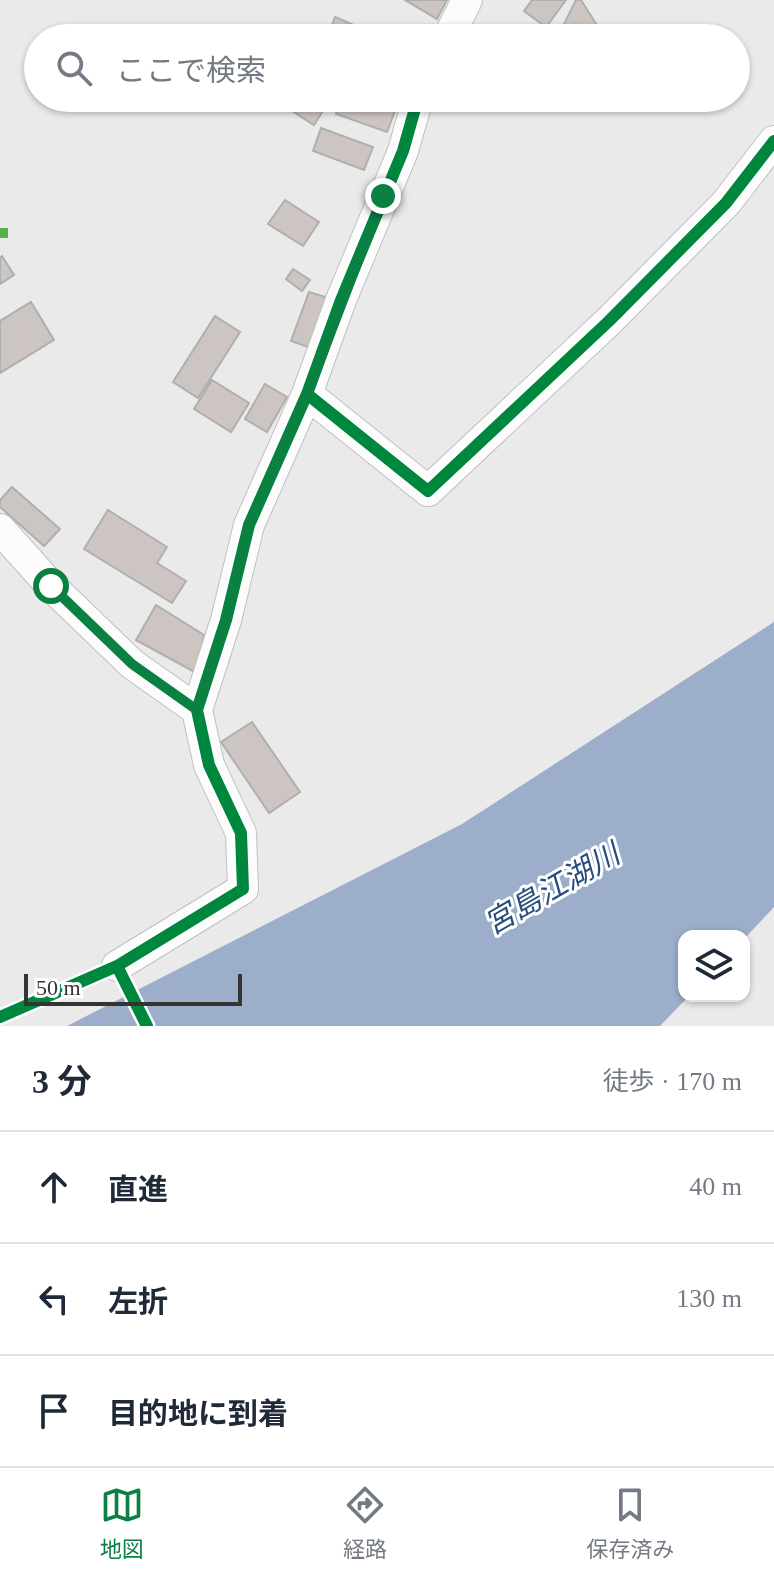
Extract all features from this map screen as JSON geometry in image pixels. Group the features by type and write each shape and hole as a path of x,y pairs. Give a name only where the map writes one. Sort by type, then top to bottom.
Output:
{"street":[{"path":"455,24 467,0"},
{"path":"117,966 243,889 241,833 209,765 197,710 226,620 249,525 307,394 341,300 403,151 414,112"},
{"path":"307,394 428,491 609,321 726,203 774,141"},
{"path":"0,529 51,586 132,664 197,710"}],"water":[{"name":"宮島江湖川","path":"774,622 774,907 750,933 750,930 678,930 678,1002 683,1002 660,1026 67,1026 462,824"}],"building":[{"path":"405,0 447,0 437,19"},
{"path":"532,0 566,0 548,24 542,24 524,11"},
{"path":"576,0 581,0 596,24 564,24"},
{"path":"335,17 351,24 332,24"},
{"path":"294,112 322,112 314,125"},
{"path":"337,112 394,112 387,132"},
{"path":"321,128 373,147 364,170 313,151"},
{"path":"285,200 319,222 303,246 268,224"},
{"path":"2,256 14,275 0,284 0,258"},
{"path":"293,269 310,280 302,291 286,279"},
{"path":"309,292 328,298 311,348 291,341"},
{"path":"31,302 54,340 0,373 0,321"},
{"path":"215,316 240,332 198,398 173,382"},
{"path":"212,380 249,403 231,432 194,409"},
{"path":"265,384 287,397 267,432 245,419"},
{"path":"12,487 60,529 44,546 0,507 0,500"},
{"path":"108,510 167,547 157,563 186,581 172,603 84,549"},
{"path":"156,605 204,635 198,674 136,640"},
{"path":"252,722 300,792 269,813 221,742"}],"marked path":[{"path":"0,233 8,233"}],"cycle path":[{"path":"117,966 243,889 241,833 209,765 197,710 226,620 249,525 307,394 341,300 403,151 414,112"},
{"path":"307,394 428,491 609,321 726,203 774,141"},
{"path":"0,1017 117,966 147,1026"}],"route":[{"path":"51,586 132,664 197,710 226,620 249,525 307,394 383,196"}]}
